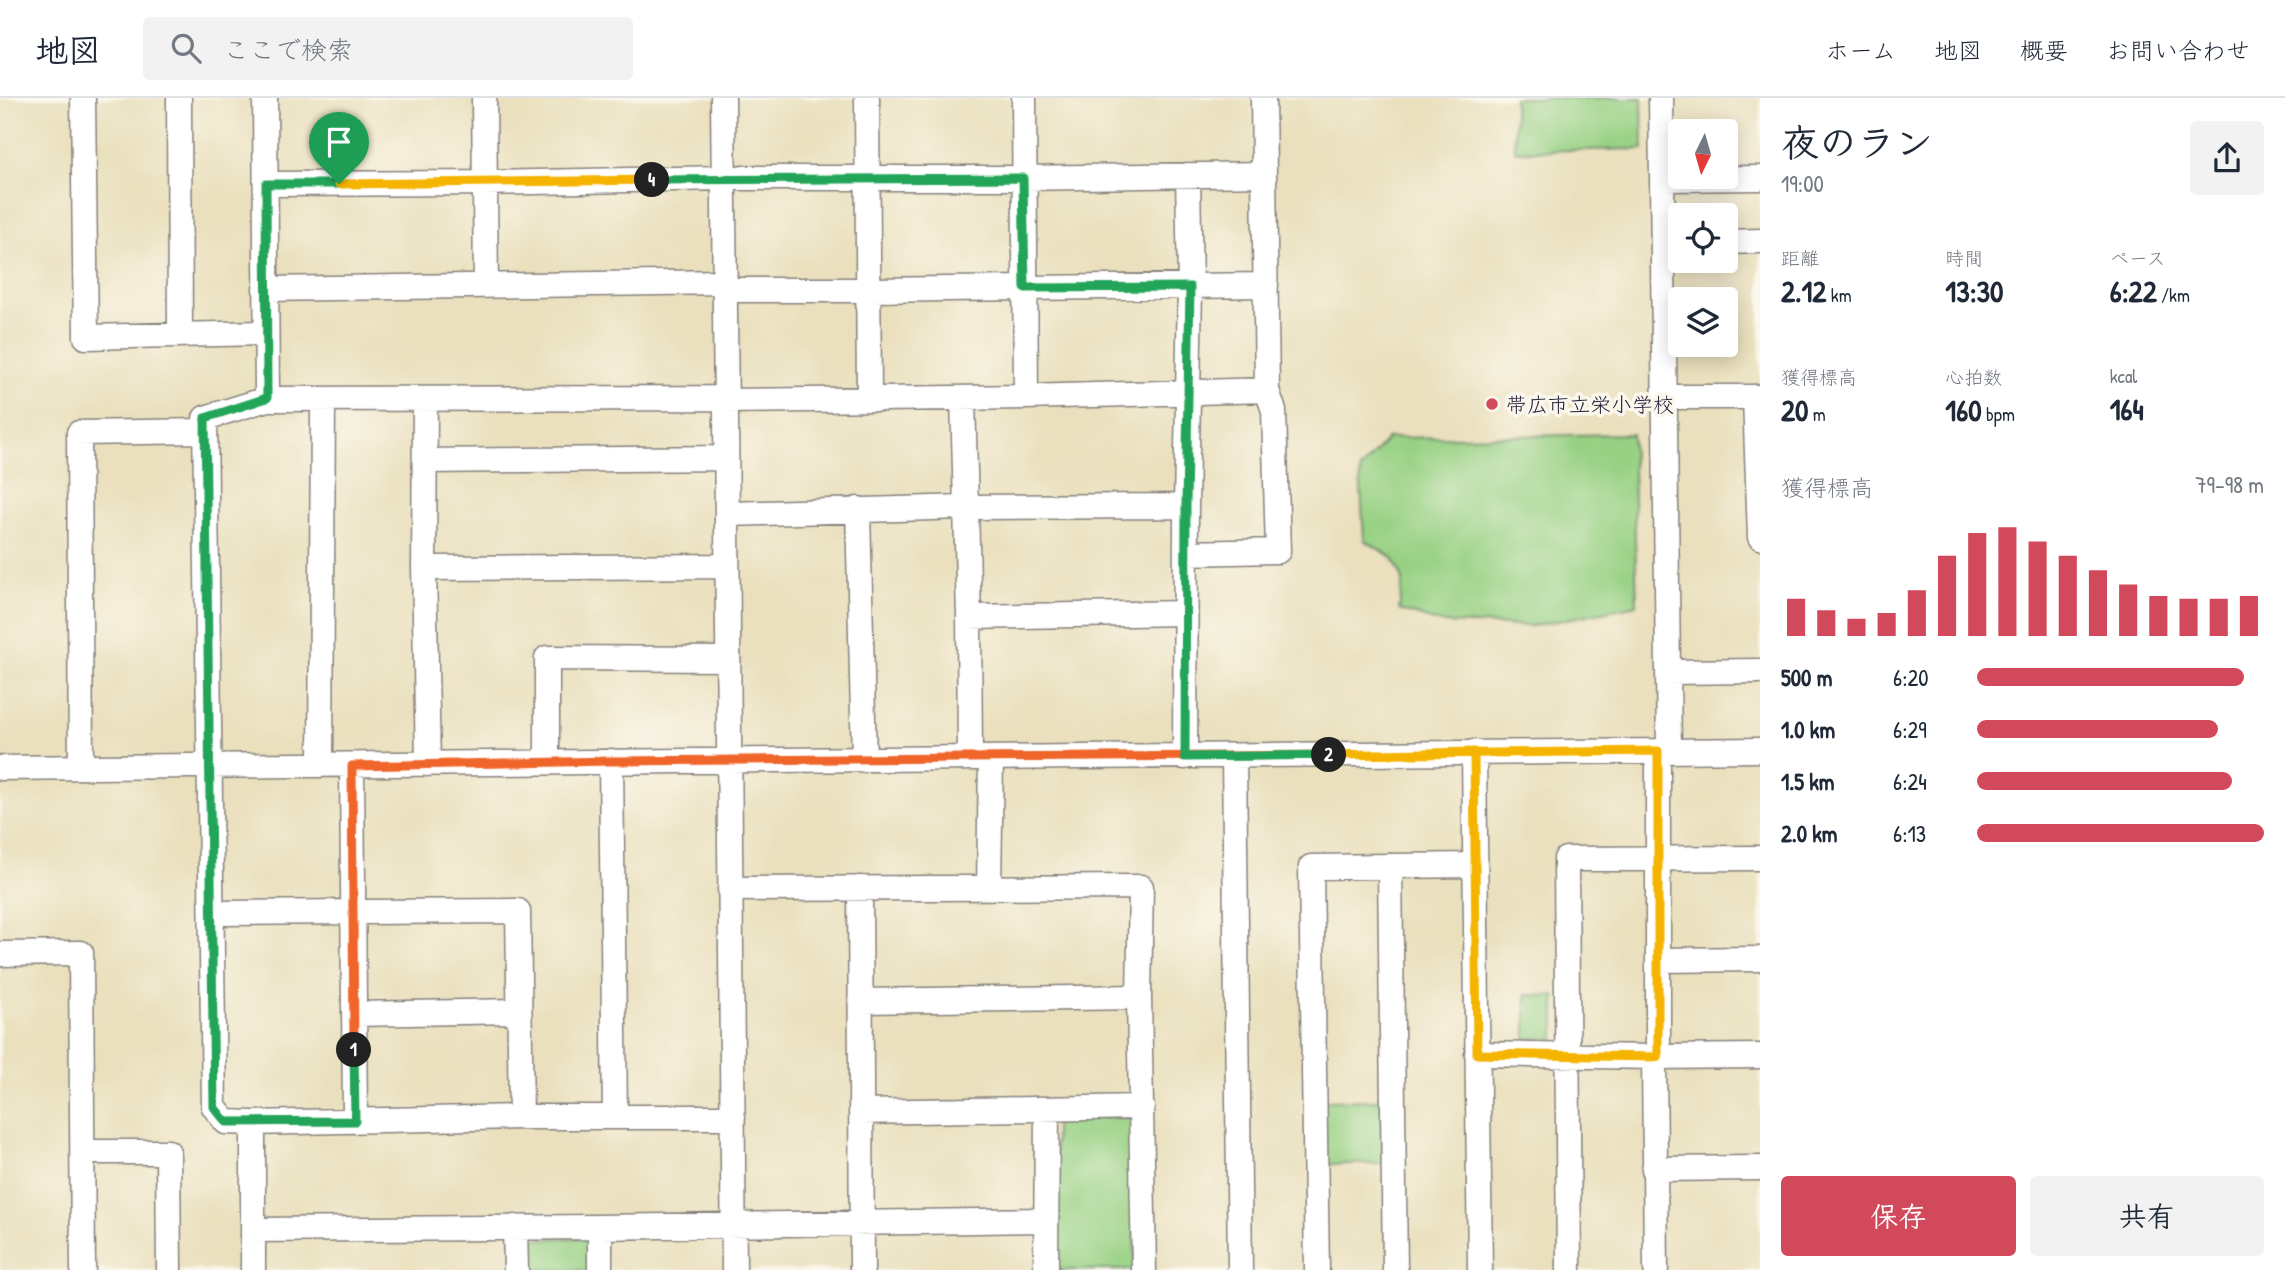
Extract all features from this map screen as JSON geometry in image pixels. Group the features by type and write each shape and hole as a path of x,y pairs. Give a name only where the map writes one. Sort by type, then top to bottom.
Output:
{"street":[{"path":"83,98 86,337 265,333"},
{"path":"179,98 180,335"},
{"path":"265,98 267,398"},
{"path":"484,98 486,285"},
{"path":"723,98 734,1270"},
{"path":"867,98 869,399"},
{"path":"1024,98 1026,397"},
{"path":"1186,553 1278,551 1274,411 1267,390 1263,98"},
{"path":"1661,98 1662,179 1668,222"},
{"path":"266,184 1264,174"},
{"path":"1185,757 1190,287 1188,175"},
{"path":"1662,179 1760,178"},
{"path":"1738,242 1760,242"},
{"path":"1656,1270 1654,1169 1658,859 1668,672 1665,397 1670,273"},
{"path":"265,289 486,285 724,286 868,290 1266,285"},
{"path":"733,1117 521,1117 253,1123 226,1122 214,1107 205,418 267,398 869,399 1188,394 1267,390"},
{"path":"1665,397 1758,397 1760,537"},
{"path":"963,398 969,617 989,887"},
{"path":"321,765 323,399"},
{"path":"425,399 424,568 428,764"},
{"path":"81,767 79,433 205,431"},
{"path":"425,461 726,458"},
{"path":"727,514 966,507 1186,506"},
{"path":"858,509 864,760"},
{"path":"424,568 727,566"},
{"path":"969,617 1185,613"},
{"path":"547,762 547,658 728,659"},
{"path":"1668,672 1760,671"},
{"path":"0,768 1760,750"},
{"path":"1474,752 1480,1270"},
{"path":"1234,757 1240,1270"},
{"path":"611,761 615,1117"},
{"path":"352,766 355,1121"},
{"path":"1569,1270 1566,859 1760,858"},
{"path":"1317,1270 1311,867 1475,865"},
{"path":"1390,866 1395,1270"},
{"path":"730,889 1141,887 1139,997 1144,1270"},
{"path":"860,888 862,1270"},
{"path":"212,913 518,911 521,1117"},
{"path":"0,954 81,953 83,1270"},
{"path":"1658,960 1760,959"},
{"path":"860,1001 1139,997"},
{"path":"354,1014 519,1012"},
{"path":"1477,1054 1760,1056"},
{"path":"861,1112 1142,1107"},
{"path":"1046,1270 1047,1109"},
{"path":"253,1123 253,1270"},
{"path":"83,1152 168,1152 169,1270"},
{"path":"1654,1169 1760,1168"},
{"path":"254,1230 1046,1220"},
{"path":"515,1227 516,1270"},
{"path":"600,1227 600,1270"}],"green space":[{"path":"1514,98 1642,98 1643,149 1515,151"},
{"path":"1632,434 1637,605 1532,626 1440,623 1399,610 1403,579 1393,558 1364,540 1360,470 1388,438"},
{"path":"1526,995 1555,996 1555,1039 1526,1038"},
{"path":"1382,1100 1383,1164 1322,1164 1322,1101"},
{"path":"1132,1117 1135,1270 1055,1270 1055,1126 1063,1118"},
{"path":"590,1238 590,1270 524,1270 523,1239"}],"place":[{"name":"帯広市立栄小学校","path":"1492,404"}],"route":[{"path":"339,184 266,184 267,398 205,418 214,1107 226,1122 355,1121 352,766 611,761 1234,757 1474,752 1477,1054 1658,1057 1658,751 1474,752 1185,757 1190,287 1025,288 1023,178 723,178 339,184"}]}
